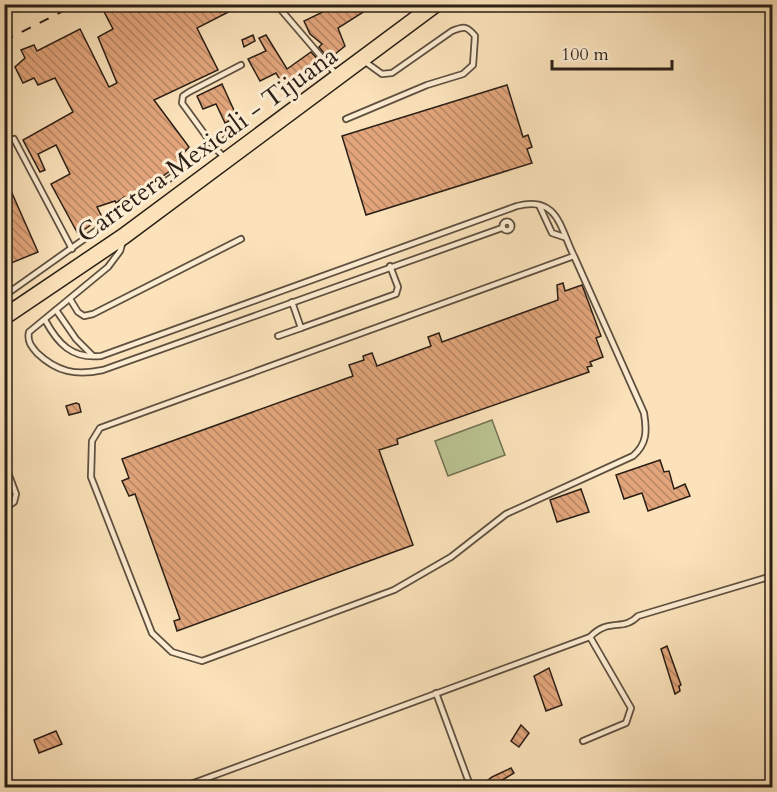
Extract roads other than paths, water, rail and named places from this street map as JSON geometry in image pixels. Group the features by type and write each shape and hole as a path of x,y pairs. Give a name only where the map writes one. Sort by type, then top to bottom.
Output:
{"main road":[{"name":"Carretera Mexicali - Tijuana","path":"4,317 124,236 436,5"}],"lane":[{"path":"276,4 338,76"},
{"path":"346,119 427,85 463,74 473,64 475,36 469,28 463,27 452,31 392,73 382,74 362,59"},
{"path":"226,159 214,147 182,103 183,96 241,65"},
{"path":"4,296 245,126"},
{"path":"14,139 72,249"},
{"path":"45,320 56,339 76,355 94,357 112,353 497,212 527,203 539,205 552,211 558,217 564,237 574,256 644,413 645,440 642,448 633,456 506,514 451,556 394,591 202,661 172,652 152,633 91,477 92,441 100,428 574,256"},
{"path":"136,204 147,218"},
{"path":"539,205 552,232 564,237"},
{"path":"124,236 115,260 29,332 32,347 56,368 79,374 122,364 390,266 502,228"},
{"path":"70,299 78,312 84,316 93,314 240,239"},
{"path":"278,336 396,294 398,287 390,266"},
{"path":"292,302 301,328"},
{"path":"56,310 75,339 94,357"},
{"path":"4,462 16,494 12,505 4,508"},
{"path":"180,788 590,637 600,627 632,623 638,616 772,576"},
{"path":"583,741 626,723 631,708 590,637"},
{"path":"436,693 471,788"},
{"path":"196,781 198,788"}],"railway":[{"path":"4,41 77,4"}]}
